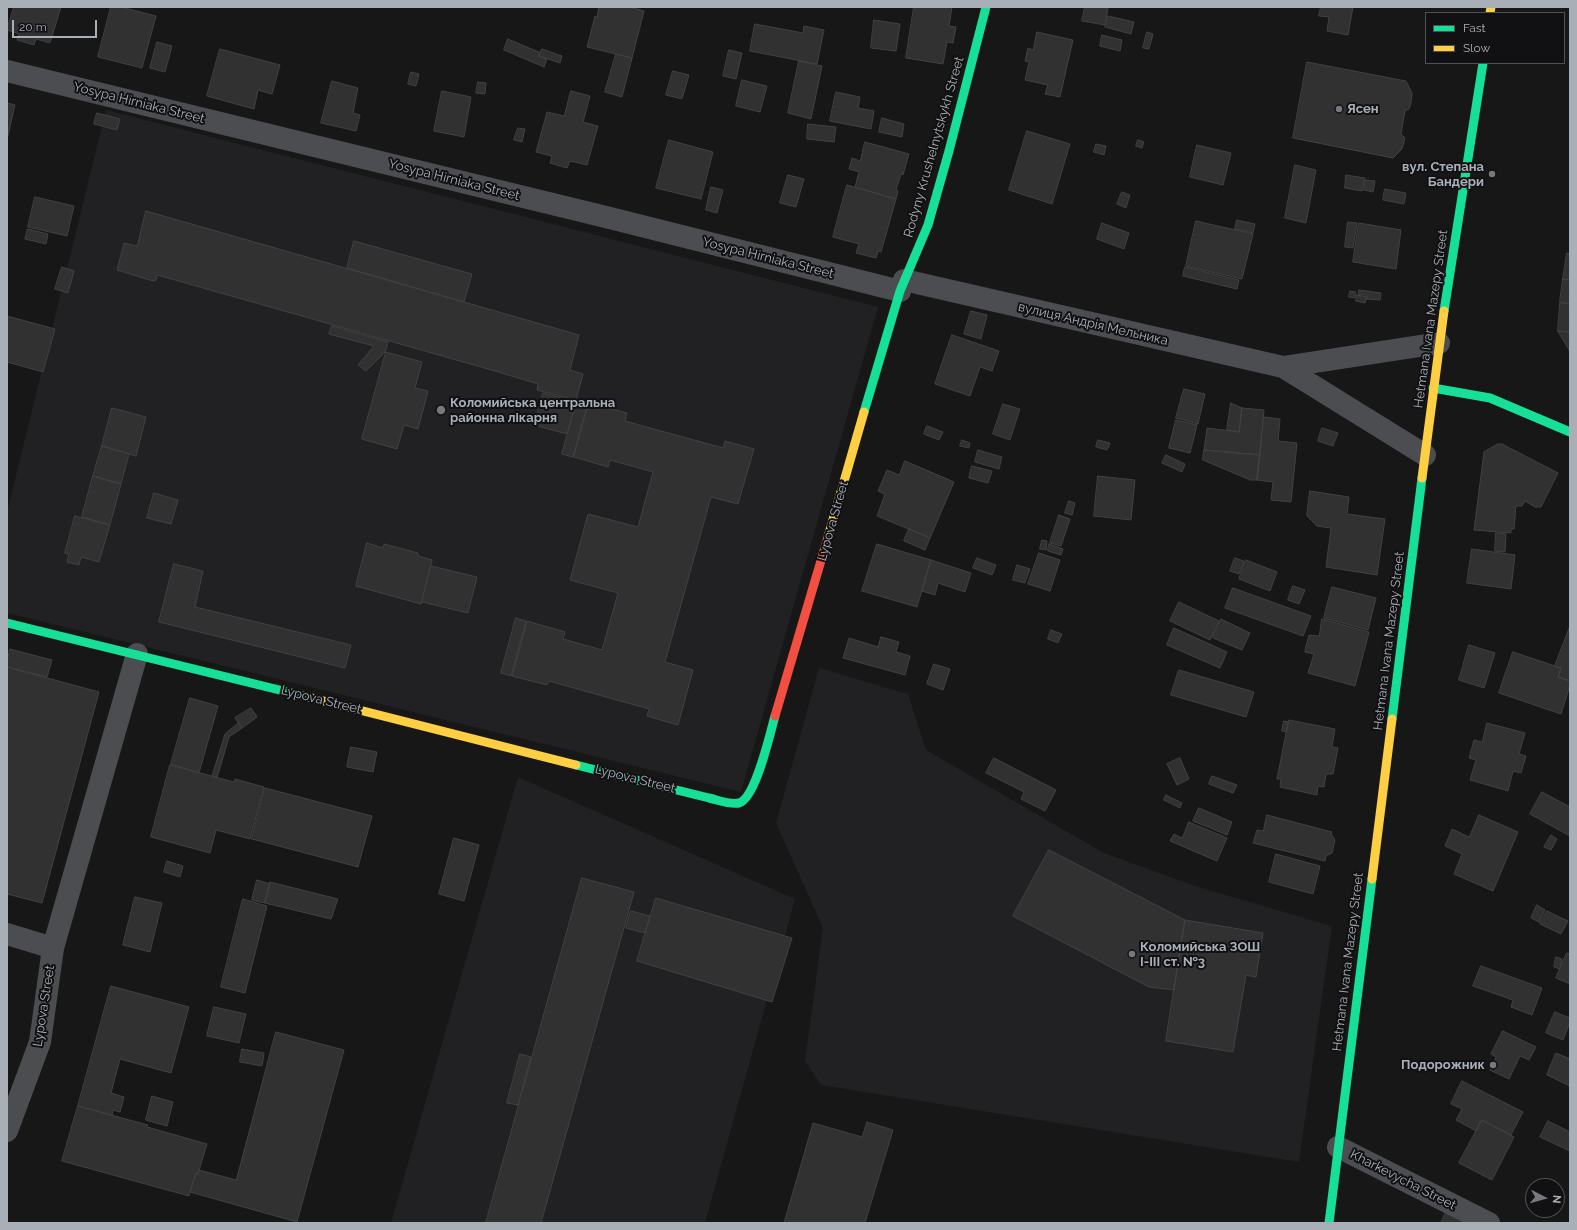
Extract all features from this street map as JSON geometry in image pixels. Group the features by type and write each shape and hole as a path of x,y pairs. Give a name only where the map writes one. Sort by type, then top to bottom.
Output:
{"street":[{"name":"Rodyny Krushelnytskykh Street","path":"902,286 928,225 949,151 986,7"},
{"name":"Hetmana Ivana Mazepy Street","path":"1329,1223 1433,388 1483,64"},
{"name":"Yosypa Hirniaka Street","path":"7,71 614,219 902,286"},
{"name":"вулиця Андрія Мельника","path":"902,286 1283,367 1425,455"},
{"name":"Lypova Street","path":"7,623 137,654 709,798 740,803 750,796 758,773 902,286"},
{"name":"вулиця Андрія Мельника","path":"1283,367 1439,343"},
{"path":"1433,388 1490,398 1570,432"},
{"path":"53,948 137,654"},
{"name":"Lypova Street","path":"7,934 53,948 40,1042 7,1131"},
{"name":"Kharkevycha Street","path":"1338,1147 1489,1223"}],"shaded area":[{"name":"Коломийська центральна районна лікарня","path":"106,110 878,307 741,792 7,613 7,512"},
{"path":"819,668 908,694 926,750 1104,853 1198,887 1332,926 1299,1162 821,1085 805,1061 823,928 776,823"},
{"path":"518,777 795,899 705,1223 391,1223"}],"building":[{"path":"14,7 61,7 50,43 36,39 34,45 17,40 19,34 7,30"},
{"path":"111,7 121,7 156,16 142,68 98,57"},
{"path":"599,7 630,7 644,11 632,58 587,47 595,16 597,17"},
{"path":"914,7 952,7 949,26 956,27 953,43 947,42 943,64 906,58"},
{"path":"1085,7 1108,8 1105,25 1082,21"},
{"path":"1321,7 1353,7 1348,35 1327,31 1329,17 1319,16"},
{"path":"1108,16 1134,22 1131,34 1105,27"},
{"path":"874,20 900,24 896,51 871,48"},
{"path":"755,24 803,33 804,26 824,30 817,64 750,51"},
{"path":"1037,32 1073,40 1060,97 1045,94 1048,85 1025,80 1029,62 1025,61 1028,48 1033,50"},
{"path":"1147,32 1153,34 1149,49 1143,48"},
{"path":"1102,35 1122,40 1120,51 1100,46"},
{"path":"508,39 541,53 539,56 547,59 544,67 504,50"},
{"path":"157,42 172,46 165,72 150,68"},
{"path":"220,49 280,65 272,94 258,90 254,109 207,96"},
{"path":"542,49 562,56 560,63 539,56"},
{"path":"729,50 742,53 736,79 723,76"},
{"path":"616,54 632,58 622,97 605,92"},
{"path":"799,61 822,66 811,119 788,113"},
{"path":"1307,62 1406,81 1412,93 1411,103 1409,109 1405,111 1401,134 1405,138 1402,149 1393,158 1293,138"},
{"path":"673,71 689,75 682,99 666,95"},
{"path":"411,72 419,74 416,86 408,84"},
{"path":"742,80 767,86 760,112 736,106"},
{"path":"332,81 358,88 353,113 360,115 356,131 321,123"},
{"path":"478,82 486,83 485,94 476,93"},
{"path":"442,91 471,97 464,137 434,131"},
{"path":"571,91 590,96 583,122 598,126 587,165 570,161 567,168 550,163 552,156 536,152 547,112 564,116"},
{"path":"836,92 860,97 858,108 874,111 871,129 830,121"},
{"path":"7,103 15,105 7,140"},
{"path":"97,113 120,119 117,130 94,124"},
{"path":"882,118 904,124 902,137 879,132"},
{"path":"808,124 836,127 834,142 807,139"},
{"path":"518,128 525,129 522,142 514,140"},
{"path":"1027,131 1070,144 1052,204 1009,190"},
{"path":"669,140 713,152 701,199 656,188"},
{"path":"1138,140 1144,142 1142,148 1136,146"},
{"path":"865,142 909,154 903,175 901,174 896,190 898,191 896,199 855,187 859,172 849,169 852,158 860,161"},
{"path":"1096,144 1106,146 1104,155 1094,152"},
{"path":"1197,145 1231,153 1223,185 1190,177"},
{"path":"1295,165 1316,170 1306,223 1285,218"},
{"path":"788,175 804,179 796,207 780,203"},
{"path":"1346,175 1365,178 1362,191 1345,188"},
{"path":"1366,180 1375,181 1373,192 1364,190"},
{"path":"847,185 896,199 881,252 878,251 876,258 856,253 859,244 833,237"},
{"path":"711,187 723,190 717,213 706,210"},
{"path":"1385,189 1406,193 1404,204 1383,200"},
{"path":"1122,192 1130,195 1126,208 1117,204"},
{"path":"35,197 74,206 67,236 28,227"},
{"path":"146,211 579,335 570,370 583,374 576,400 537,390 538,384 495,371 161,276 157,275 156,280 153,281 117,270 124,243 137,246"},
{"path":"1237,220 1255,224 1253,233 1235,229"},
{"path":"1196,221 1253,234 1242,279 1186,266"},
{"path":"1348,222 1357,223 1353,248 1345,247"},
{"path":"1102,223 1129,233 1124,249 1097,239"},
{"path":"1359,223 1401,230 1396,269 1353,262"},
{"path":"28,229 48,234 46,244 25,239"},
{"path":"354,241 472,274 464,302 347,268"},
{"path":"1567,253 1570,254 1570,280 1563,279"},
{"path":"62,267 74,271 68,293 55,289"},
{"path":"1185,267 1239,280 1237,289 1183,276"},
{"path":"1563,279 1570,280 1570,304 1560,302"},
{"path":"1359,290 1381,293 1380,300 1367,299 1367,295 1359,295"},
{"path":"1350,291 1356,292 1355,298 1349,297"},
{"path":"1357,295 1367,297 1365,303 1356,301"},
{"path":"1560,303 1570,304 1570,332 1558,331"},
{"path":"971,311 987,315 981,339 964,334"},
{"path":"7,316 55,329 43,372 7,362"},
{"path":"332,326 388,342 385,352 366,371 358,365 374,346 329,334"},
{"path":"1558,331 1570,332 1570,351"},
{"path":"952,335 999,351 992,371 980,367 970,396 935,384"},
{"path":"386,352 422,362 415,388 428,391 418,429 404,425 397,449 362,439"},
{"path":"1184,389 1205,394 1198,424 1176,418"},
{"path":"543,393 576,402 567,434 534,425"},
{"path":"577,400 588,403 573,457 562,454"},
{"path":"589,403 627,413 625,421 723,448 725,441 754,449 738,504 711,497 665,662 693,670 678,725 647,716 649,709 549,681 547,685 512,676 527,621 565,632 563,639 602,650 618,593 570,580 588,514 638,527 653,472 610,460 608,467 574,457"},
{"path":"1231,403 1242,408 1239,432 1227,430"},
{"path":"1003,404 1020,409 1010,440 993,434"},
{"path":"112,408 146,417 136,456 102,446"},
{"path":"1242,408 1264,410 1260,455 1204,450 1207,428 1239,432"},
{"path":"1264,417 1280,419 1278,441 1297,443 1291,502 1271,500 1273,482 1257,480"},
{"path":"1176,420 1197,425 1190,453 1169,448"},
{"path":"927,426 943,432 939,440 924,434"},
{"path":"1322,428 1338,433 1333,446 1318,441"},
{"path":"962,440 970,443 969,448 960,446"},
{"path":"1098,440 1110,443 1107,450 1096,447"},
{"path":"1498,444 1502,444 1558,473 1541,507 1535,507 1525,501 1522,506 1516,506 1514,529 1511,529 1511,533 1474,530 1484,452"},
{"path":"102,446 129,454 121,484 93,476"},
{"path":"978,450 1002,457 999,469 975,462"},
{"path":"1204,450 1260,455 1257,480 1250,480 1203,460"},
{"path":"1166,455 1185,464 1182,472 1162,463"},
{"path":"905,461 954,482 930,538 877,516 885,494 878,491 887,470 899,475"},
{"path":"972,466 992,471 988,483 969,478"},
{"path":"93,476 121,484 110,525 82,517"},
{"path":"1098,476 1135,480 1131,520 1094,516"},
{"path":"1310,491 1349,497 1347,514 1385,519 1377,575 1326,567 1331,528 1317,526 1307,516"},
{"path":"154,493 178,500 171,524 147,518"},
{"path":"1069,501 1075,503 1072,515 1065,513"},
{"path":"1059,515 1070,519 1061,546 1050,543"},
{"path":"75,516 110,525 99,562 81,557 79,565 67,562 69,554 65,553"},
{"path":"909,529 930,538 925,550 904,541"},
{"path":"1496,533 1506,534 1505,552 1495,551"},
{"path":"1042,540 1047,541 1046,550 1040,549"},
{"path":"367,543 383,548 384,544 418,553 418,556 432,560 421,604 356,586"},
{"path":"877,544 931,560 917,607 862,591"},
{"path":"1049,544 1063,549 1061,555 1048,551"},
{"path":"1472,549 1515,555 1511,589 1467,583"},
{"path":"1039,553 1060,560 1050,591 1028,584"},
{"path":"977,558 996,565 992,575 973,568"},
{"path":"1235,558 1244,561 1239,574 1230,571"},
{"path":"931,560 971,573 965,592 938,583 935,595 922,591"},
{"path":"1246,560 1277,572 1270,591 1239,579"},
{"path":"174,564 203,571 195,607 351,645 345,668 159,622"},
{"path":"1017,565 1030,569 1025,583 1013,580"},
{"path":"431,566 477,577 468,613 422,602"},
{"path":"1293,586 1305,590 1299,604 1288,600"},
{"path":"1332,587 1376,598 1368,630 1324,618"},
{"path":"1233,588 1311,616 1303,636 1225,608"},
{"path":"1179,602 1219,621 1210,640 1170,621"},
{"path":"516,618 526,621 511,676 501,673"},
{"path":"1221,619 1250,633 1242,650 1213,638"},
{"path":"1322,619 1369,632 1355,686 1308,673 1314,654 1305,652 1305,650 1309,635 1319,636"},
{"path":"1570,626 1570,681 1558,677 1561,668 1555,666"},
{"path":"1174,628 1227,652 1220,668 1167,645"},
{"path":"1051,630 1062,634 1058,643 1048,639"},
{"path":"881,637 899,642 896,652 910,656 905,675 843,658 849,638 878,647"},
{"path":"1469,645 1495,653 1484,688 1459,680"},
{"path":"10,649 52,660 47,677 7,667"},
{"path":"1513,652 1561,668 1558,677 1570,681 1570,685 1561,714 1499,693"},
{"path":"934,664 950,669 943,690 927,684"},
{"path":"7,667 99,692 42,903 7,894"},
{"path":"1179,670 1254,692 1246,717 1171,695"},
{"path":"190,698 218,706 199,773 171,764"},
{"path":"251,708 257,717 242,728 235,718"},
{"path":"1289,720 1335,729 1332,747 1338,748 1333,774 1326,774 1324,787 1318,786 1317,795 1280,787 1281,779 1277,779"},
{"path":"1284,721 1289,722 1286,732 1282,731"},
{"path":"239,723 242,728 229,737 217,778 212,776 225,734"},
{"path":"1487,723 1525,733 1519,754 1526,756 1521,773 1513,771 1508,791 1470,780 1476,760 1469,758 1474,740 1482,742"},
{"path":"351,747 377,752 373,772 347,767"},
{"path":"994,758 1056,790 1045,811 1021,799 1024,792 986,773"},
{"path":"1180,758 1189,779 1177,785 1167,764"},
{"path":"170,765 234,782 235,779 264,787 250,839 216,830 210,853 151,837"},
{"path":"1212,776 1237,785 1233,793 1209,784"},
{"path":"265,788 372,816 358,867 252,839"},
{"path":"1542,792 1570,807 1570,836 1530,814"},
{"path":"1166,795 1182,803 1180,808 1164,800"},
{"path":"1199,808 1232,822 1227,835 1193,821"},
{"path":"1267,815 1332,832 1331,834 1335,840 1332,853 1326,856 1325,861 1253,843 1257,830 1263,831"},
{"path":"1479,815 1518,832 1493,891 1454,874 1462,854 1445,846 1452,829 1469,837"},
{"path":"1189,822 1227,838 1217,861 1170,841 1174,834 1182,838"},
{"path":"1551,835 1557,839 1551,850 1544,847"},
{"path":"454,838 479,845 464,901 439,894"},
{"name":"Коломийська ЗОШ І-ІІІ ст. №3","path":"1049,850 1185,920 1174,990 1149,987 1013,916"},
{"path":"1276,854 1320,866 1313,894 1269,882"},
{"path":"167,861 183,866 180,877 164,872"},
{"path":"582,878 634,892 541,1223 486,1223"},
{"path":"257,880 270,884 265,903 252,900"},
{"path":"270,882 338,899 331,919 265,903"},
{"path":"135,897 162,903 150,952 123,945"},
{"path":"656,898 792,938 772,1002 637,961"},
{"path":"243,899 267,906 245,993 221,987"},
{"path":"1537,905 1545,910 1539,922 1531,918"},
{"path":"631,911 650,916 645,933 626,928"},
{"path":"1547,911 1568,921 1561,934 1540,924"},
{"path":"1185,920 1263,933 1256,977 1246,975 1233,1052 1166,1041"},
{"path":"1567,953 1570,954 1570,984 1556,978"},
{"path":"1556,957 1562,959 1560,969 1554,967"},
{"path":"1481,966 1542,988 1532,1015 1511,1007 1513,1000 1473,986"},
{"path":"111,986 189,1007 171,1073 120,1059 111,1093 124,1097 120,1112 113,1110 112,1115 78,1106"},
{"path":"214,1007 246,1014 239,1043 207,1036"},
{"path":"1555,1012 1570,1018 1570,1022 1563,1040 1546,1033"},
{"path":"1503,1031 1536,1047 1529,1060 1520,1056 1509,1079 1490,1070 1496,1057 1491,1054"},
{"path":"276,1032 344,1050 297,1222 190,1192 196,1173 198,1174 199,1170 236,1180"},
{"path":"242,1049 264,1053 262,1066 240,1062"},
{"path":"1556,1053 1570,1059 1570,1086 1547,1075"},
{"path":"520,1054 531,1057 518,1105 507,1103"},
{"path":"1462,1081 1523,1112 1511,1135 1482,1120 1476,1131 1456,1120 1462,1109 1451,1104"},
{"path":"152,1096 173,1102 167,1126 146,1120"},
{"path":"78,1106 148,1125 147,1127 207,1144 198,1174 196,1173 189,1196 62,1161"},
{"path":"1482,1120 1514,1137 1492,1180 1459,1163"},
{"path":"1548,1121 1570,1132 1570,1151 1540,1137"},
{"path":"867,1122 893,1130 865,1223 784,1223 813,1123 862,1137"},
{"path":"1446,1212 1466,1223 1441,1223"}],"traffic: fast":[{"path":"864,412 900,291 928,225 949,151 986,7"},
{"path":"1444,311 1483,64"},
{"path":"1433,388 1490,398 1570,432"},
{"path":"1392,719 1422,478"},
{"path":"7,623 312,698"},
{"path":"576,765 724,802 739,803 745,799 757,778 775,716"},
{"path":"1329,1223 1372,879"}],"traffic: slow":[{"path":"1490,12 1491,7"},
{"path":"1422,478 1444,311"},
{"path":"828,537 864,412"},
{"path":"312,698 576,765"},
{"path":"1372,879 1392,719"}],"traffic: jam":[{"path":"775,716 828,537"}],"place":[{"name":"Ясен","path":"1339,109"},
{"name":"вул. Степана Бандери","path":"1492,174"},
{"name":"Коломийська центральна районна лікарня","path":"441,410"},
{"name":"Коломийська ЗОШ І-ІІІ ст. №3","path":"1132,954"},
{"name":"Подорожник","path":"1493,1065"}]}
